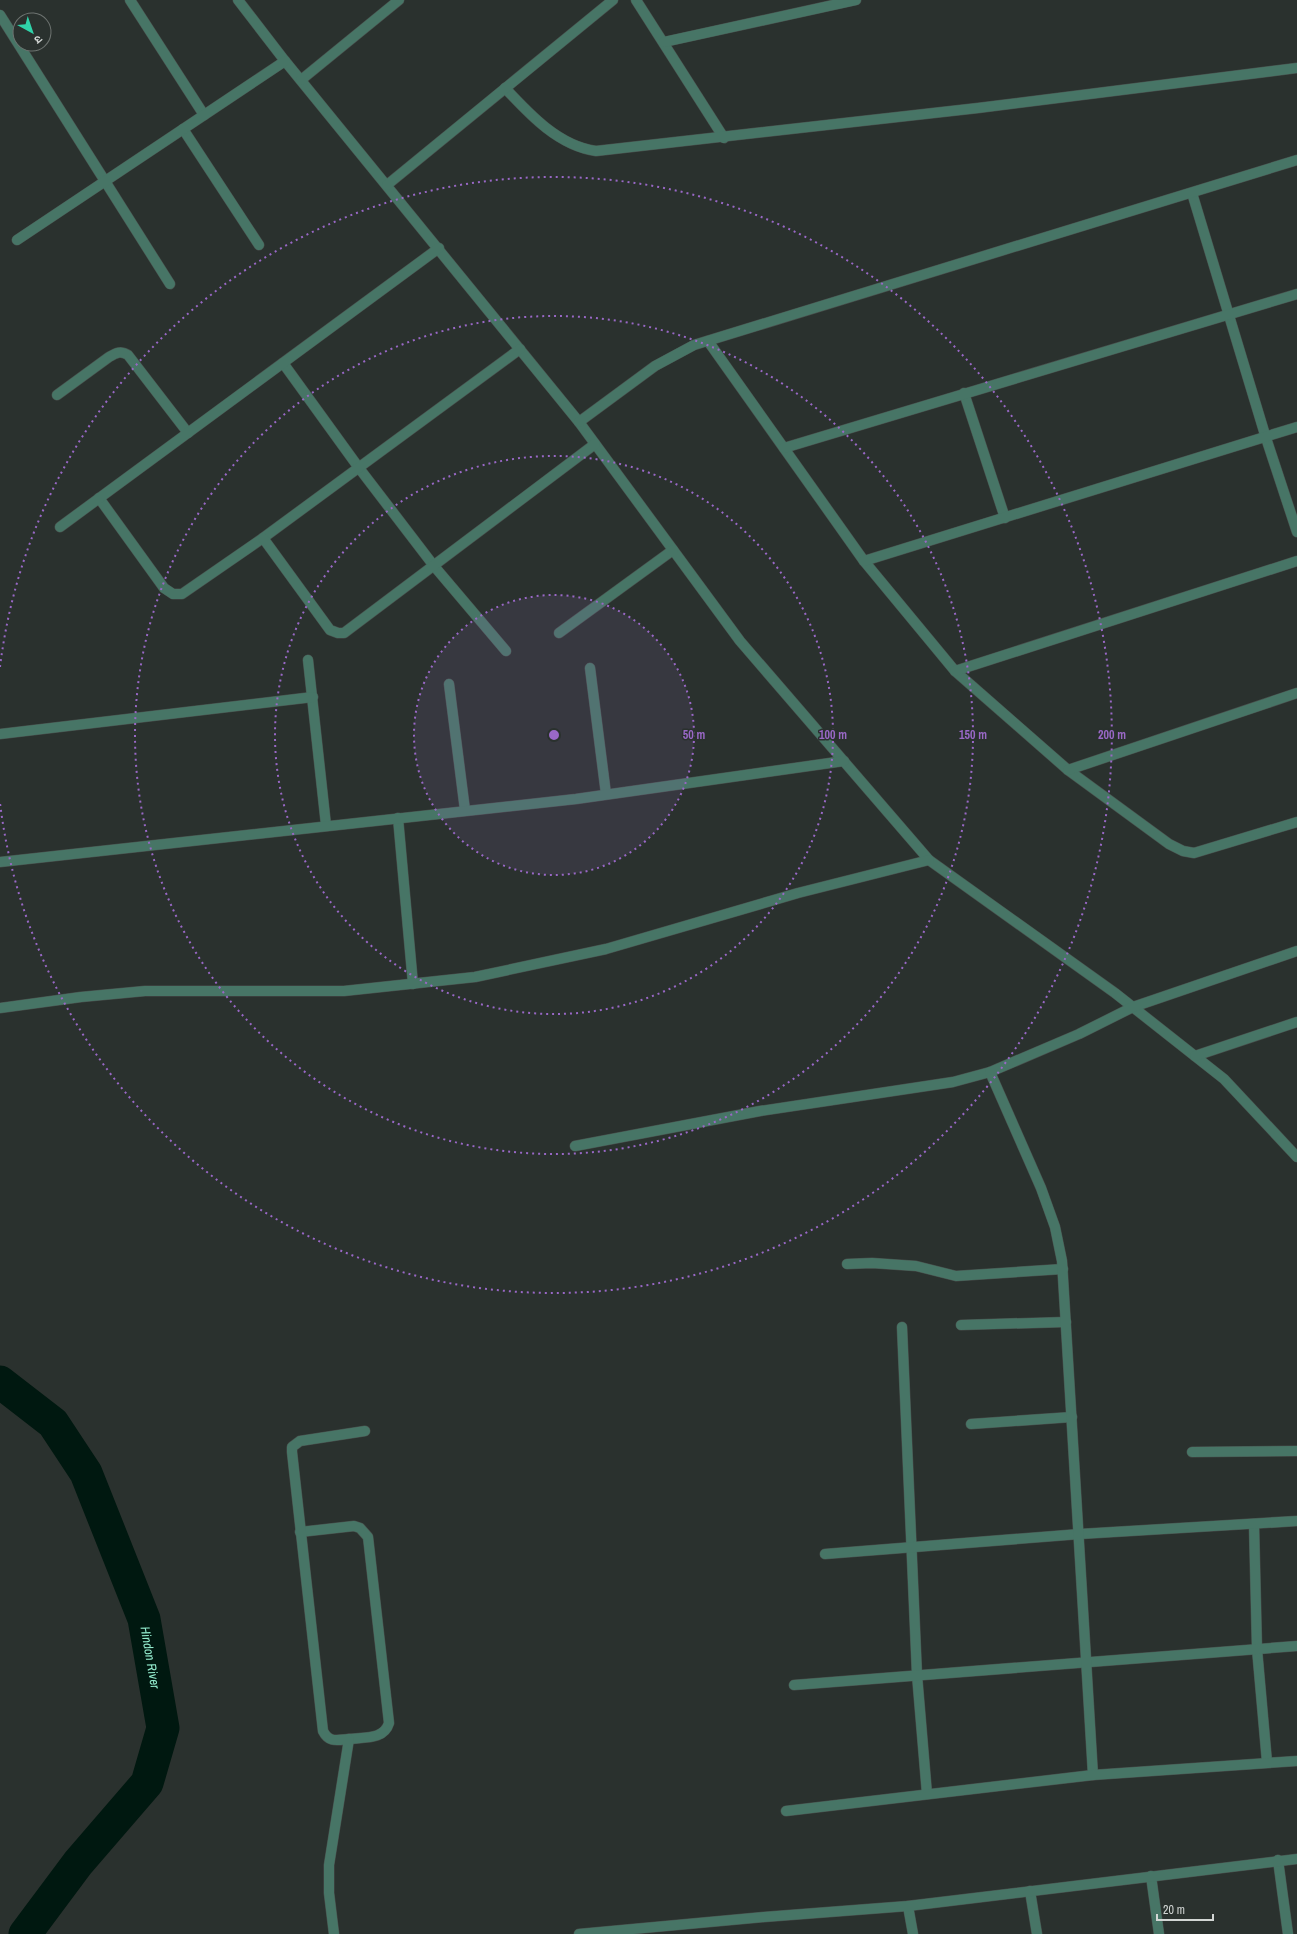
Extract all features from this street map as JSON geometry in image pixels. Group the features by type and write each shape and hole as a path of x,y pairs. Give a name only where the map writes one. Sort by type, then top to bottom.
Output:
{"street":[{"path":"130,0 204,115"},
{"path":"238,0 285,61 439,248 579,422 740,641 929,860 1133,1007 1224,1079 1297,1157"},
{"path":"301,80 398,0"},
{"path":"387,185 613,0"},
{"path":"636,0 724,138"},
{"path":"664,42 856,0"},
{"path":"0,15 170,284"},
{"path":"17,240 285,61"},
{"path":"505,88 537,120 569,143 581,149 612,151 1297,68"},
{"path":"183,129 259,245"},
{"path":"579,422 655,366 694,345 1297,160"},
{"path":"1192,193 1266,438 1297,532"},
{"path":"60,527 439,248"},
{"path":"784,448 1228,313 1297,294"},
{"path":"708,341 864,561 955,671 1068,770 1168,844 1183,851 1194,853 1297,822"},
{"path":"99,498 164,588 173,594 182,594 191,590 520,350"},
{"path":"57,395 109,357 118,352 124,352 128,355 188,433"},
{"path":"283,363 359,468 434,566 506,651"},
{"path":"964,393 1005,518"},
{"path":"864,561 1297,428"},
{"path":"263,538 330,630 338,633 344,633 595,444"},
{"path":"560,633 673,550"},
{"path":"955,671 1297,561"},
{"path":"308,660 326,825"},
{"path":"590,668 606,794"},
{"path":"449,684 464,810"},
{"path":"1068,770 1297,693"},
{"path":"0,734 313,698"},
{"path":"0,862 606,794 844,761"},
{"path":"398,818 413,984"},
{"path":"0,1008 81,997 145,991 344,991 475,977 606,949 798,893 929,860"},
{"path":"575,1146 760,1111 953,1082 990,1072 1079,1034 1133,1007 1297,951"},
{"path":"1195,1056 1297,1022"},
{"path":"990,1072 1041,1188 1055,1227 1063,1269 1080,1534 1085,1662 1093,1775"},
{"path":"847,1264 872,1263 916,1266 956,1276 1063,1269"},
{"path":"961,1325 1066,1322"},
{"path":"902,1328 917,1675 927,1794"},
{"path":"971,1424 1072,1417"},
{"path":"300,1532 354,1526 360,1528 368,1537 389,1723 387,1729 380,1735 332,1740 326,1737 323,1731 300,1532 292,1447 300,1441 364,1431"},
{"path":"1192,1452 1297,1452"},
{"path":"825,1554 1080,1534 1297,1521"},
{"path":"1254,1524 1257,1649 1267,1762"},
{"path":"794,1685 1297,1646"},
{"path":"334,1934 329,1893 330,1865 349,1739"},
{"path":"786,1811 1093,1775 1297,1761"},
{"path":"579,1934 764,1917 908,1906 1278,1860 1297,1859"},
{"path":"1278,1860 1288,1934"},
{"path":"1151,1876 1159,1934"},
{"path":"1030,1891 1037,1934"},
{"path":"908,1906 913,1934"}],"waterway":[{"name":"Hindon River","path":"0,1382 53,1423 86,1473 144,1619 163,1728 147,1783 78,1863 25,1934"}]}
